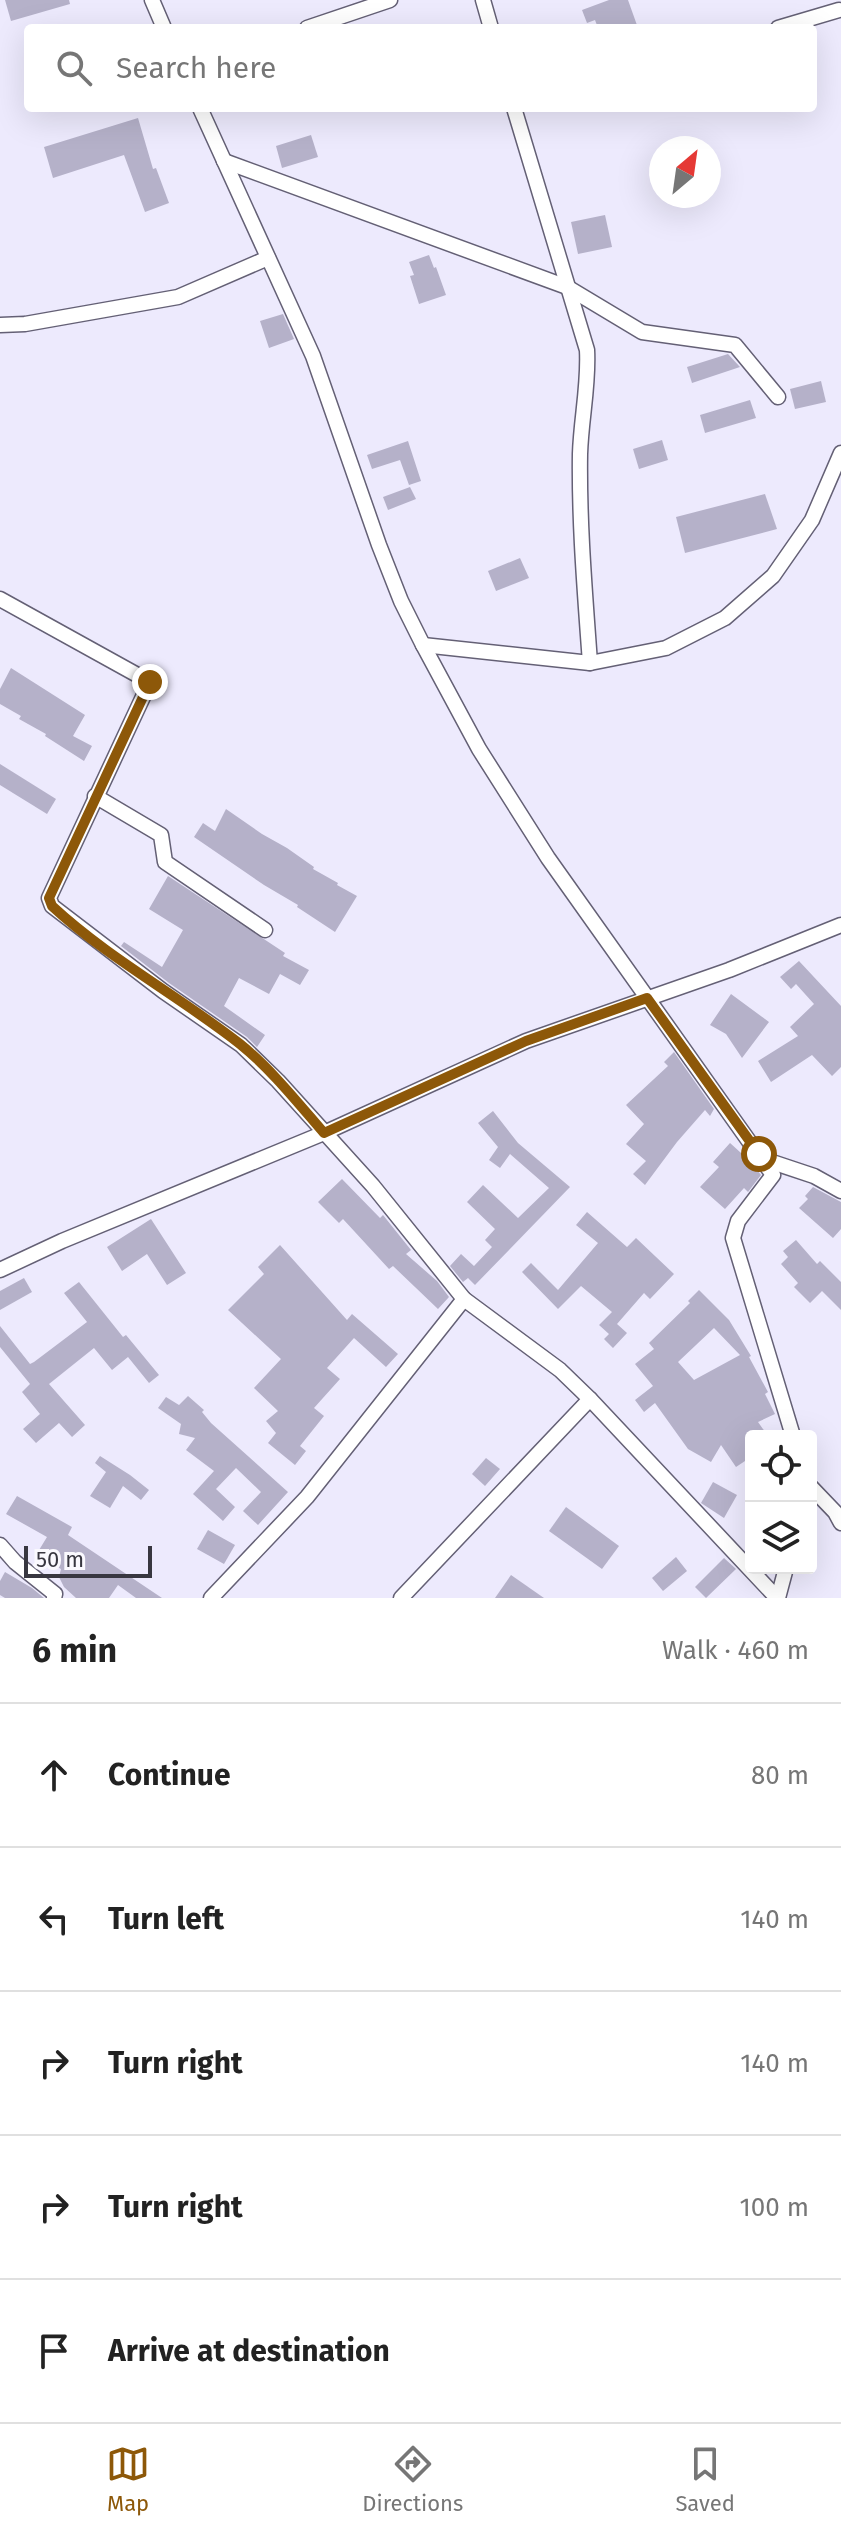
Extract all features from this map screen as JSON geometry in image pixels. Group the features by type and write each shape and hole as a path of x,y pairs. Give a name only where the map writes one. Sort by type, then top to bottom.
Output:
{"street":[{"path":"152,0 162,24"},
{"path":"319,24 390,0"},
{"path":"483,0 490,24"},
{"path":"791,24 838,9"},
{"path":"202,112 313,356 379,545 401,601 423,645 479,749 548,858 773,1175 738,1221 733,1238 791,1430"},
{"path":"515,112 587,350 588,375 581,434 580,516 590,663"},
{"path":"224,161 567,287 642,332 735,345 778,397"},
{"path":"0,325 25,324 178,297 268,258"},
{"path":"423,645 590,663 666,648 725,618 773,576 835,484 841,453"},
{"path":"0,599 150,682 49,898 52,906 163,991 241,1045 278,1081 373,1186 464,1299 560,1370 778,1598"},
{"path":"95,796 161,835 165,862 265,930"},
{"path":"0,1270 62,1241 324,1133 526,1041 729,970 841,925"},
{"path":"763,1159 814,1176 841,1191"},
{"path":"211,1598 307,1497 464,1299"},
{"path":"401,1598 590,1399"},
{"path":"817,1493 841,1523"},
{"path":"0,1545 15,1562 55,1594 54,1598"},
{"path":"778,1598 784,1574"}],"building":[{"path":"5,0 69,0 70,4 11,21"},
{"path":"609,0 628,0 637,24 596,24 595,20 587,23 582,10"},
{"path":"138,118 153,169 156,168 169,203 145,212 124,155 53,178 44,147"},
{"path":"311,135 318,157 282,168 276,146"},
{"path":"605,215 612,247 578,254 571,222"},
{"path":"429,255 446,295 419,304 409,262"},
{"path":"283,314 294,339 269,348 260,321"},
{"path":"728,354 740,367 692,383 687,367"},
{"path":"821,381 826,402 795,409 790,389"},
{"path":"750,400 756,418 705,433 700,415"},
{"path":"662,440 668,460 639,469 633,449"},
{"path":"408,441 421,481 409,485 400,460 372,469 367,455"},
{"path":"410,487 416,499 388,510 383,497"},
{"path":"765,494 777,529 685,553 676,517"},
{"path":"520,558 529,578 496,591 488,571"},
{"path":"11,668 85,715 73,736 92,746 84,761 0,704 0,689"},
{"path":"0,764 56,799 47,814 0,785"},
{"path":"226,809 357,896 335,932 194,837 203,823 215,831"},
{"path":"168,876 285,953 283,956 309,970 300,985 280,974 269,994 239,978 224,1006 265,1035 257,1047 121,946 124,942 162,967 183,930 149,909"},
{"path":"799,961 841,1006 841,1067 832,1076 812,1055 771,1082 758,1061 798,1036 790,1027 814,1004 796,984 791,989 780,977"},
{"path":"731,994 769,1022 742,1058 726,1034 710,1025"},
{"path":"674,1052 714,1109 710,1116 705,1110 645,1185 633,1174 646,1161 626,1144 644,1124 626,1105 668,1066 664,1062"},
{"path":"493,1111 518,1143 570,1187 475,1285 468,1278 463,1282 450,1266 461,1254 474,1266 492,1247 485,1240 495,1229 467,1202 483,1185 518,1218 549,1188 510,1154 500,1168 489,1160 498,1147 478,1123"},
{"path":"730,1143 761,1175 748,1192 744,1188 725,1209 700,1187 719,1167 713,1162"},
{"path":"342,1179 380,1218 383,1215 411,1250 406,1254 437,1281 449,1297 438,1309 393,1266 389,1269 343,1219 339,1223 318,1202"},
{"path":"813,1187 841,1202 841,1229 833,1238 799,1208 808,1199 805,1196"},
{"path":"587,1212 627,1247 636,1238 674,1274 650,1299 644,1293 617,1324 627,1333 613,1348 604,1339 609,1334 599,1325 612,1312 581,1286 558,1309 522,1272 531,1263 558,1290 598,1243 576,1225"},
{"path":"151,1219 186,1273 167,1285 147,1254 122,1271 107,1247"},
{"path":"796,1240 817,1264 820,1261 841,1282 841,1310 822,1291 810,1303 794,1287 798,1283 781,1264 788,1257 783,1251"},
{"path":"280,1245 347,1320 352,1314 398,1354 386,1367 354,1338 327,1368 340,1379 314,1408 324,1416 300,1446 306,1451 295,1465 268,1443 276,1433 266,1421 278,1411 254,1388 281,1359 228,1310 264,1274 258,1267"},
{"path":"24,1278 32,1292 0,1310 0,1291"},
{"path":"79,1282 123,1337 126,1335 159,1375 149,1383 128,1357 112,1370 94,1348 49,1384 85,1425 72,1437 59,1423 36,1443 23,1429 40,1414 22,1392 30,1384 0,1347 0,1326 30,1364 34,1362 87,1322 64,1293"},
{"path":"699,1290 729,1320 751,1356 775,1414 758,1422 764,1430 745,1430 745,1461 736,1467 721,1445 711,1462 688,1449 655,1403 644,1412 635,1400 653,1386 635,1364 654,1349 649,1343 690,1303 688,1301","holes":["714,1328 740,1355 694,1380 678,1362"]},
{"path":"188,1396 204,1410 202,1412 211,1423 288,1492 258,1525 243,1511 261,1492 236,1468 216,1489 235,1507 223,1521 193,1494 214,1471 186,1450 195,1438 179,1434 181,1424 158,1408 166,1397 179,1405"},
{"path":"100,1456 149,1490 141,1500 123,1486 110,1508 90,1496 106,1472 95,1463"},
{"path":"486,1458 500,1469 485,1486 472,1474"},
{"path":"713,1482 737,1495 724,1518 701,1503"},
{"path":"17,1496 72,1527 68,1535 162,1598 136,1598 118,1585 109,1598 76,1598 64,1587 59,1577 61,1569 36,1555 47,1537 6,1514"},
{"path":"566,1507 619,1546 602,1569 549,1531"},
{"path":"208,1530 235,1545 224,1564 197,1549"},
{"path":"676,1557 687,1571 663,1591 652,1578"},
{"path":"724,1558 736,1569 706,1598 695,1587"},
{"path":"5,1572 44,1598 5,1598 0,1595 0,1581"},
{"path":"511,1575 544,1598 495,1598"}],"route":[{"path":"150,682 49,898 52,906 163,991 241,1045 324,1133 526,1041 647,998 759,1154"}]}
